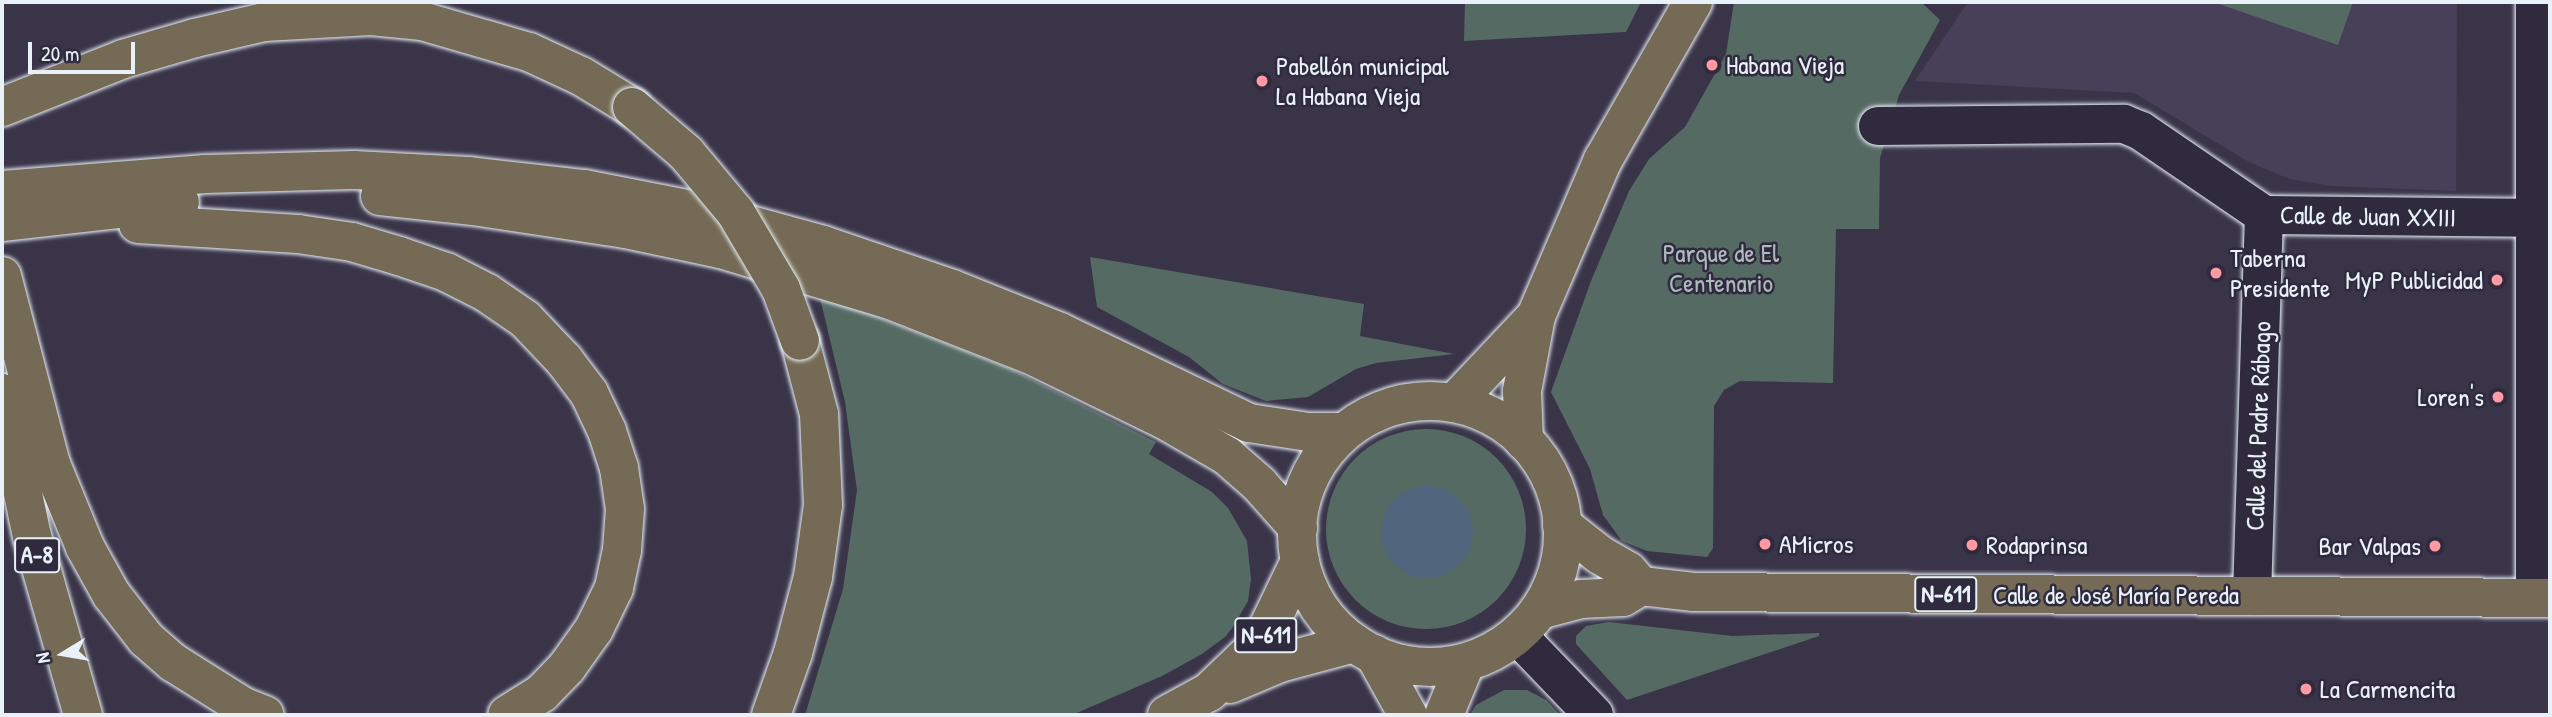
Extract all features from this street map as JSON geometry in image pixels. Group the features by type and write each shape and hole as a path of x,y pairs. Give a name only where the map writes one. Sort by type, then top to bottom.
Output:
{"main road":[{"path":"1524,441 1522,391 1536,316 1604,160 1693,2"},
{"path":"2,107 122,59 195,38 264,22 371,16 422,21 529,52 590,81 632,107 687,153 736,213 781,289 800,341 819,414 823,505 810,590 793,653 771,715"},
{"path":"6,211 205,174 354,170 468,176 584,189 707,212 823,245 952,289 1060,331 1249,423 1308,432 1344,432"},
{"path":"6,211 275,195 369,195 474,206 625,229 722,249 890,300 971,330 1076,376 1165,420 1227,456 1259,484 1299,544"},
{"path":"6,211 235,229 352,242 446,272 487,293 525,319 564,359 589,393 607,431 620,468 625,509 622,550 614,588 594,629 567,667 542,693 507,715"},
{"path":"3,280 51,464 85,547 111,594 146,639 174,663 234,701 265,715"},
{"path":"1454,403 1536,316"},
{"name":"A-8","path":"2,393 32,536 83,715"},
{"name":"N-611","path":"1434,401 1454,403 1492,416 1524,441 1547,471 1563,525 1560,561 1548,594 1528,622 1493,651 1466,662 1426,667 1399,663 1364,649 1333,624 1315,601 1299,544 1299,509 1311,475 1344,432 1377,411 1396,405 1434,401"},
{"path":"1563,525 1600,555 1628,570 1641,586"},
{"name":"N-611","path":"1209,692 1261,642 1299,544"},
{"name":"Calle de José María Pereda","path":"1528,622 1581,599 1623,597 1641,586 1694,592 2542,598"},
{"path":"1364,649 1408,715"},
{"name":"N-611","path":"1167,715 1209,692 1293,659 1364,649"},
{"path":"1444,715 1466,662"}],"street":[{"path":"2535,2 2542,218 2542,598"},
{"name":"Calle de Juan XXIII","path":"1878,126 2124,124 2141,131 2264,215 2542,218"},
{"name":"Calle del Padre Rábago","path":"2252,596 2264,215"},
{"path":"1528,622 1594,715"}],"shaded area":[{"path":"1968,2 2457,2 2456,191 2331,186 2289,179 2249,162 2134,93 1915,81"}],"green space":[{"path":"1465,2 1641,2 1626,32 1464,41"},
{"name":"Parque de El Centenario","path":"1734,2 1921,2 1940,20 1899,95 1880,158 1879,229 1836,229 1833,383 1740,381 1724,390 1714,406 1713,548 1707,557 1647,551 1622,541 1603,515 1590,469 1551,392 1591,281 1629,191 1649,159 1685,127 1726,54"},
{"path":"2213,2 2353,2 2338,45"},
{"path":"1090,257 1364,304 1360,336 1454,354 1376,363 1356,369 1308,397 1266,401 1223,384 1189,357 1097,307"},
{"path":"819,294 1011,369 1156,442 1149,454 1212,492 1228,508 1247,541 1251,579 1248,601 1225,637 1202,654 1162,676 1072,715 805,715 843,589 857,490 845,402"},
{"path":"1426,429 1464,436 1497,458 1519,491 1526,529 1519,567 1497,600 1464,622 1426,629 1388,622 1355,600 1333,567 1326,529 1333,491 1355,458 1388,436"},
{"path":"1609,622 1732,636 1819,633 1819,636 1627,700 1576,644 1576,636 1586,626"},
{"path":"1504,690 1527,690 1546,700 1560,715 1470,715 1476,705"}],"water":[{"path":"1427,486 1445,490 1460,499 1469,514 1473,532 1469,550 1460,565 1445,574 1427,578 1409,574 1394,565 1385,550 1381,532 1385,514 1394,499 1409,490"}],"place":[{"name":"Habana Vieja","path":"1712,65"},
{"name":"Pabellón municipal La Habana Vieja","path":"1262,81"},
{"name":"Taberna Presidente","path":"2216,273"},
{"name":"MyP Publicidad","path":"2497,280"},
{"name":"Loren's","path":"2498,397"},
{"name":"AMicros","path":"1765,544"},
{"name":"Rodaprinsa","path":"1972,545"},
{"name":"Bar Valpas","path":"2435,546"},
{"name":"La Carmencita","path":"2306,689"}]}
